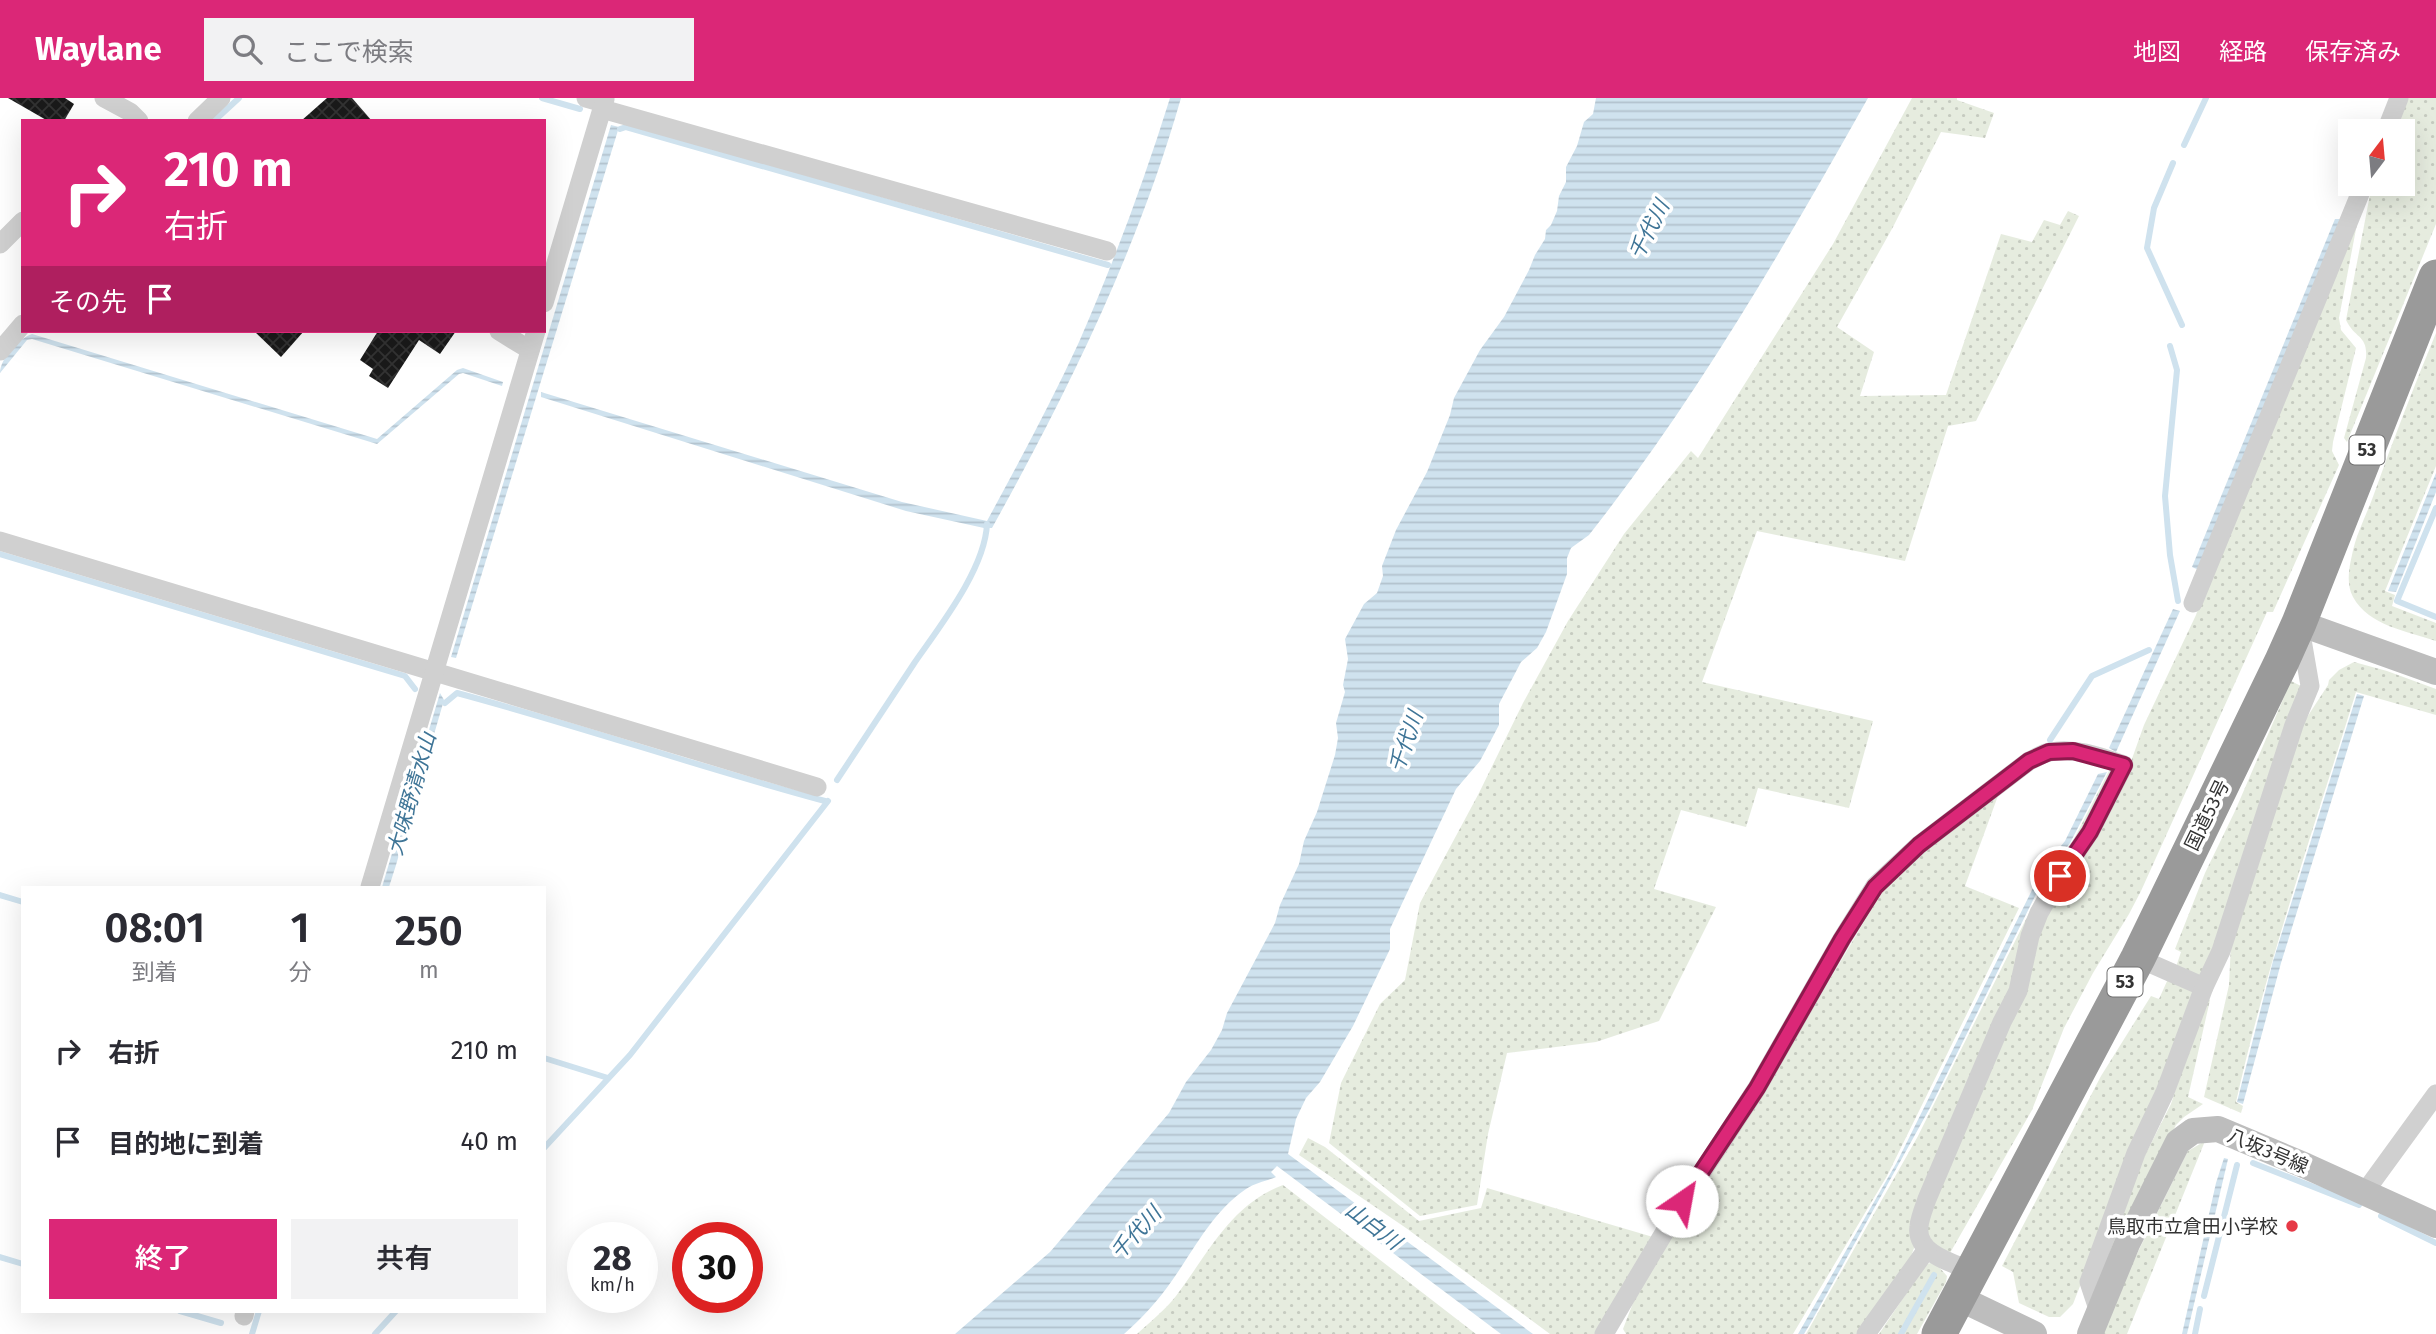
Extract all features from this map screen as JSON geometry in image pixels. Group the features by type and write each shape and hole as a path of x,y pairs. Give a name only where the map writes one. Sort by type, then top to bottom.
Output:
{"highway":[{"name":"国道53号","path":"1954,1311 2138,958 2299,623 2436,277"}],"street":[{"path":"104,98 133,113"},
{"path":"199,119 221,98"},
{"path":"2391,119 2399,98"},
{"path":"546,296 600,102 1107,251"},
{"path":"2193,603 2359,196"},
{"path":"0,244 21,223"},
{"path":"0,351 21,326"},
{"path":"502,333 530,350"},
{"path":"370,886 535,333"},
{"path":"0,541 817,788"},
{"path":"2094,1323 2089,1282 2136,1153 2165,1092 2204,987 2221,951 2294,725 2310,686 2299,623 2436,672"},
{"path":"1604,1334 1682,1201 1757,1088 1842,939 1875,887 1919,845 2029,761 2049,752 2073,751 2124,765 2090,832 2039,913 2030,936 2018,991 2002,1022 1919,1227 1920,1238 1954,1311 2034,1334"},
{"path":"2138,958 2204,987"},
{"path":"2364,1193 2436,1094"},
{"name":"八坂3号線","path":"2094,1323 2127,1244 2178,1142 2193,1131 2218,1129 2436,1225"},
{"path":"1866,1334 1927,1249"}],"shaded area":[{"path":"1912,98 1957,98 1994,113 1985,138 1941,132 1893,227 1837,327 1874,352 1860,396 1946,395 2001,234 2032,242 2044,220 2060,225 2068,211 2079,216 1976,421 1948,426 1905,561 1757,531 1702,682 1873,721 1849,808 1758,788 1746,827 1681,810 1654,889 1716,907 1659,1021 1596,1042 1507,1053 1488,1134 1477,1205 1420,1216 1329,1143 1341,1083 1380,1004 1405,980 1420,903 1568,621 1624,534 1691,451 1698,458 1833,244"},
{"path":"2404,98 2436,98 2436,224 2347,442 2344,438 2366,351 2363,341 2346,320 2370,196 2415,196 2415,119 2396,119"},
{"path":"2357,224 2339,318 2341,330 2356,348 2333,442 2332,451 2339,465 2273,612 2267,612 2141,891 2064,1028 2032,1110 1950,1253 1934,1245 1924,1228 2031,946 2128,770 2144,725 2196,615"},
{"path":"2436,333 2436,466 2385,591 2395,595 2392,606 2436,623 2436,641 2390,626 2369,615 2353,597 2349,576 2359,532"},
{"path":"2354,662 2436,689 2436,715 2356,692 2262,998 2236,1102 2243,1106 2241,1113 2204,1097 2229,985 2231,943 2300,728 2329,680 2339,670"},
{"path":"2291,681 2301,686 2220,938 2201,978 2175,970 2181,952 2175,949 2205,873"},
{"path":"2111,767 2114,771 2015,973 1910,1259 1858,1334 1806,1334 1918,1136 2049,873 2074,839"},
{"path":"1999,793 1965,886 2019,908 1887,1176 1793,1334 1626,1334 1623,1329 1638,1290 1770,1081 1884,888 1941,835"},
{"path":"2168,979 2195,992 2073,1304 2060,1317 2049,1317 2019,1303 2013,1272 2002,1266 2101,1076 2151,996 2159,999"},
{"path":"2205,997 2210,1000 2188,1097 2203,1104 2176,1125 2098,1274 2141,1163 2171,1104"},
{"path":"1308,1138 1325,1147 1419,1221 1481,1208 1487,1188 1653,1237 1597,1334 1550,1334 1406,1228 1299,1155"},
{"path":"2205,1141 2127,1334 2099,1334 2188,1151"},
{"path":"1283,1185 1476,1334 1137,1334 1172,1301 1234,1218 1264,1194"},
{"path":"1931,1263 1947,1276 1946,1282 1917,1334 1879,1334 1926,1264"}],"water":[{"path":"1170,98 1181,98 1164,154 1122,264 1074,372 992,528 906,511 541,397 541,392 902,502 987,521 1079,342 1128,221"},
{"path":"1596,98 1868,98 1771,267 1702,377 1666,431 1589,535 1571,548 1567,558 1567,574 1546,632 1537,648 1521,662 1499,704 1499,725 1480,761 1456,789 1390,929 1390,949 1353,1026 1320,1082 1306,1098 1296,1119 1288,1154 1533,1334 1501,1334 1277,1166 1271,1172 1276,1177 1246,1189 1223,1209 1204,1232 1161,1296 1124,1334 955,1334 1050,1252 1169,1113 1186,1082 1211,1050 1222,1030 1227,1013 1275,923 1280,905 1299,864 1304,841 1317,812 1335,755 1338,738 1336,723 1345,692 1343,685 1348,659 1345,639 1364,604 1377,593 1383,576 1382,566 1396,530 1427,472 1454,398 1480,350 1504,317 1545,239 1546,230 1557,211 1559,196 1566,182 1566,167 1577,146 1584,122 1593,114"},
{"path":"611,125 619,127 456,658 451,657"},
{"path":"2335,219 2345,219 2199,570 2192,567"},
{"path":"32,334 377,439 457,370 463,368 503,382 502,386 459,374 377,444 32,339 27,340 0,373 11,350"},
{"path":"2436,473 2436,492 2396,592 2388,591"},
{"path":"2173,609 2180,611 2116,752 2109,748"},
{"path":"440,693 444,700 396,865 389,886 382,886"},
{"path":"2357,694 2364,696 2281,963 2243,1104 2237,1102 2273,961"},
{"path":"2107,772 2070,843 2047,872 1931,1106 1810,1324 1804,1334 1798,1334 1897,1162 2043,868 2065,841 2098,774"},
{"path":"2224,1158 2228,1159 2187,1334 2182,1334 2216,1183"}],"building":[{"path":"8,98 65,98 74,104 65,119 45,119"},
{"path":"327,98 352,98 370,119 303,119"},
{"path":"256,333 302,333 281,357"},
{"path":"377,333 455,333 440,354 419,340 388,388 369,376 373,369 360,360"}],"waterway":[{"path":"216,119 239,98"},
{"path":"542,98 580,109"},
{"path":"2184,145 2206,98"},
{"path":"620,129 626,127 1108,265"},
{"path":"2173,163 2154,208 2147,248 2182,325"},
{"path":"2170,346 2177,370 2165,496 2170,555 2178,601"},
{"path":"2436,508 2397,601 2436,617"},
{"path":"837,780 960,596 978,559 987,524"},
{"path":"0,554 405,676 415,689"},
{"path":"2050,740 2092,676 2149,650"},
{"path":"445,703 457,693 825,801"},
{"path":"546,1146 630,1055 828,801"},
{"path":"0,895 21,901"},
{"path":"546,1059 608,1078"},
{"path":"2253,1163 2359,1205"},
{"path":"2204,1296 2237,1165"},
{"path":"2381,1216 2436,1243"},
{"path":"0,1257 21,1263"},
{"path":"1901,1334 1934,1275"},
{"path":"2195,1334 2200,1309"},
{"path":"187,1313 221,1323"},
{"name":"大味野清水山","path":"252,1334 258,1313"},
{"path":"375,1334 394,1313"}],"place":[{"name":"鳥取市立倉田小学校","path":"2292,1226"}],"route":[{"path":"1682,1201 1757,1088 1842,939 1875,887 1919,845 2029,761 2049,752 2073,751 2124,765 2090,832 2060,876"}],"water label":[{"name":"千代川","path":"1649,230"},
{"name":"千代川","path":"1406,742"},
{"name":"山白川","path":"1373,1226"},
{"name":"千代川","path":"1136,1233"}]}
